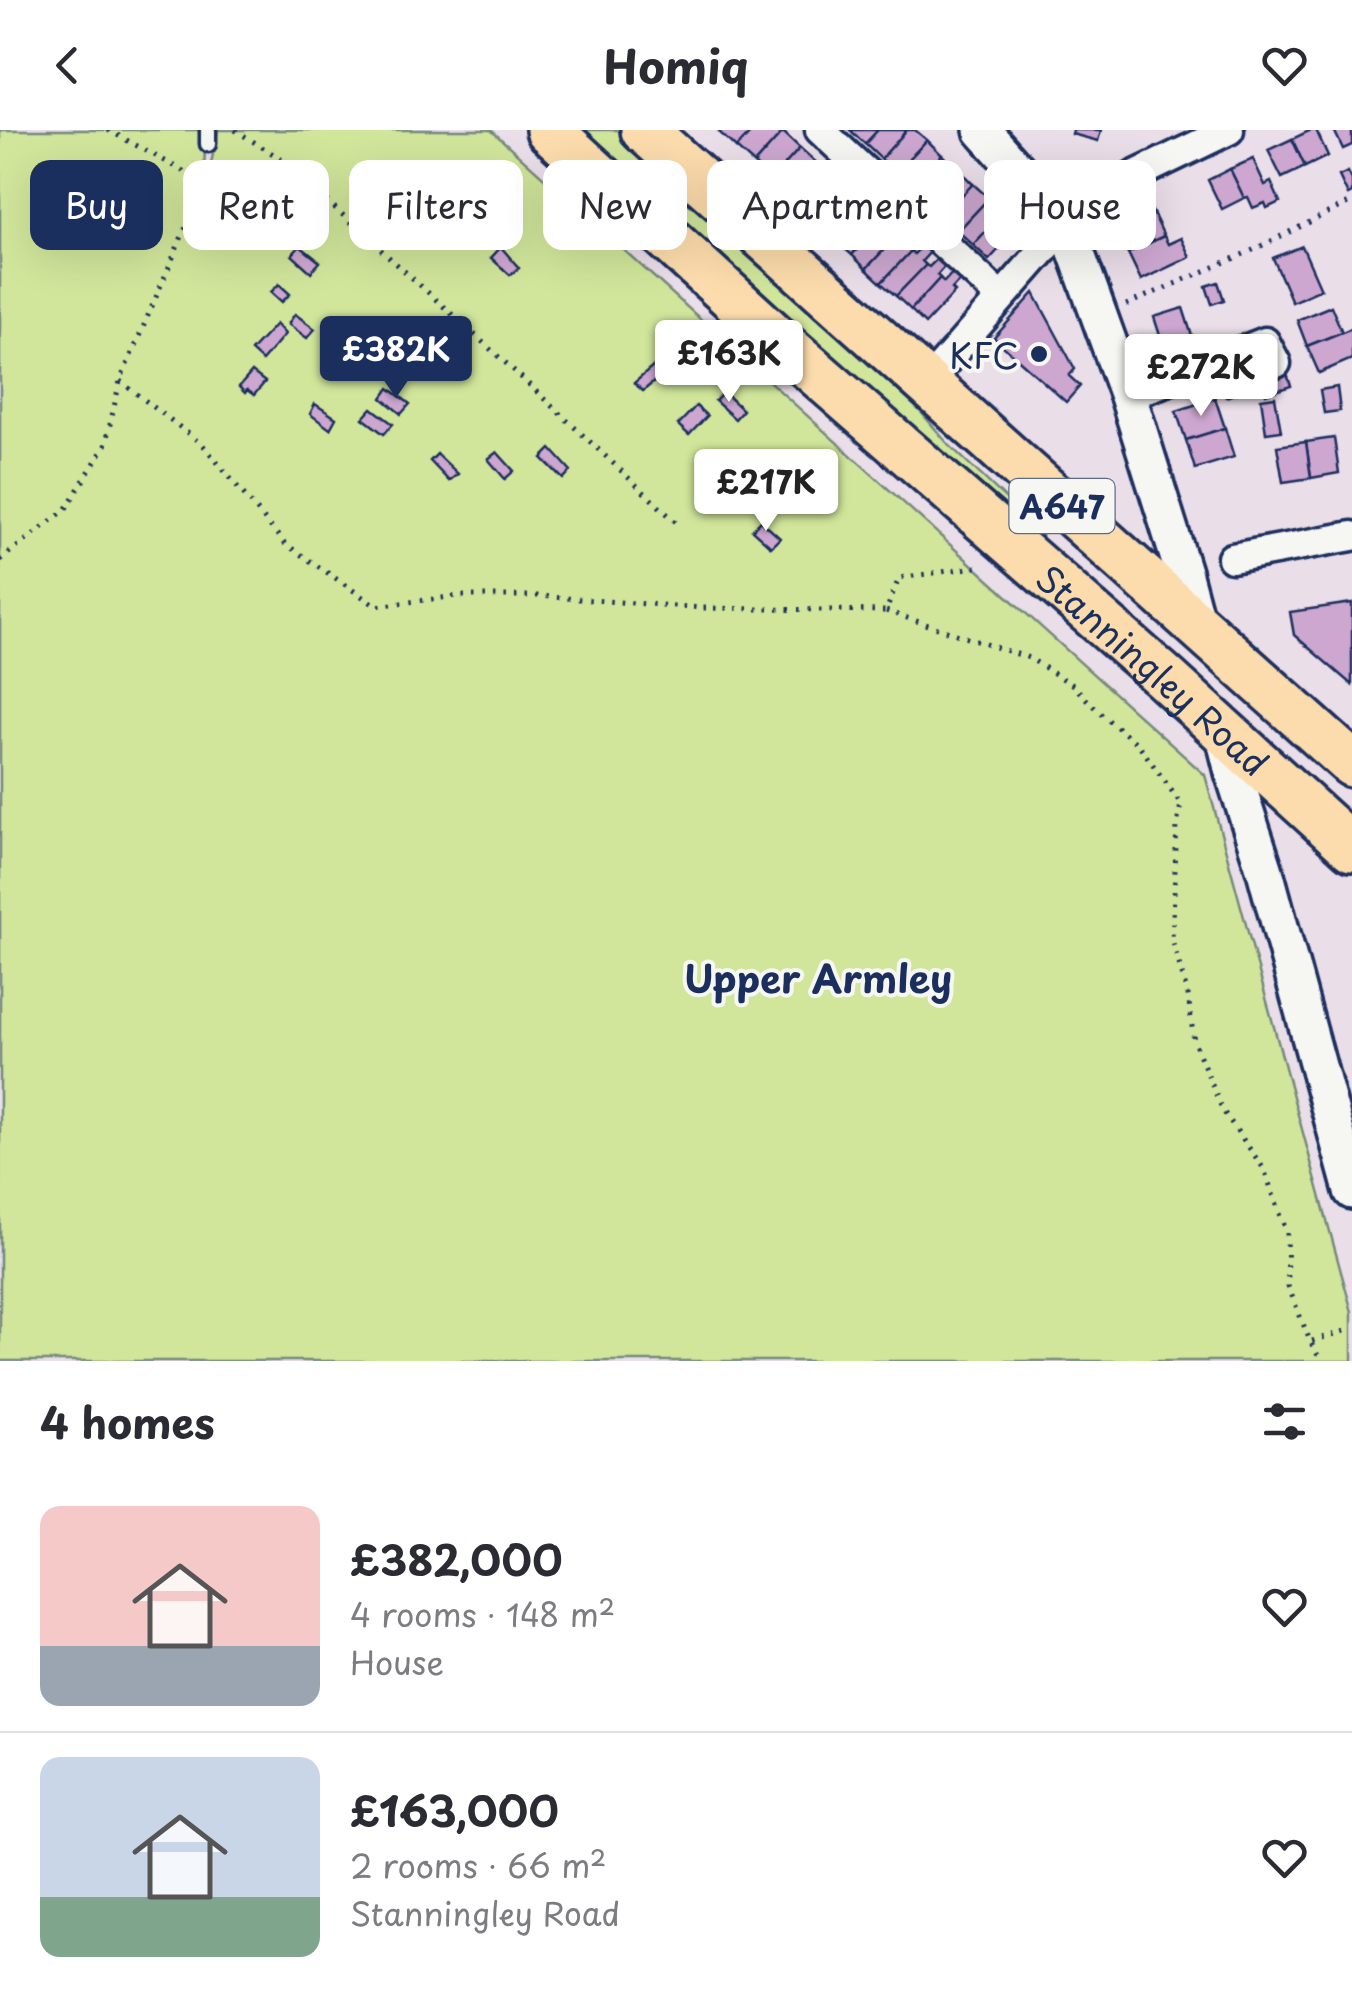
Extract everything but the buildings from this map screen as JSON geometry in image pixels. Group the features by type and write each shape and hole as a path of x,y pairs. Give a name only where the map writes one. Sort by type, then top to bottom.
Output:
{"main road":[{"name":"Stanningley Road","path":"550,130 782,344 1352,848"},
{"name":"Stanningley Road","path":"644,130 1352,764"},
{"path":"1132,570 1162,676"},
{"path":"1198,628 1259,700 1272,727 1271,775"}],"street":[{"path":"820,130 1001,297"},
{"path":"982,130 1009,160"},
{"path":"1156,169 1229,130"},
{"path":"926,384 1038,250"},
{"path":"1074,250 1128,396 1198,628"},
{"path":"1128,396 1265,342 1276,363"},
{"path":"1132,570 1158,537 1163,512"},
{"path":"1232,558 1352,536"},
{"path":"1223,732 1266,871 1352,1191"},
{"path":"1266,871 1271,775"}],"path":[{"path":"108,130 183,171"},
{"path":"235,130 281,159 677,523"},
{"path":"1101,317 1352,201"},
{"path":"0,560 65,510 106,446 120,382 183,232"},
{"path":"120,382 203,445 284,542 376,606 459,596 518,596 702,608 886,611 1029,658 1072,685 1139,745 1180,804 1172,940 1188,996 1194,1042 1223,1111 1264,1169 1287,1233 1288,1286 1321,1361"},
{"path":"886,611 900,578 981,567"},
{"path":"1310,1341 1352,1329"}],"green space":[{"path":"0,130 205,130 205,160 183,160 183,250 329,250 329,160 212,160 218,130 491,130 543,177 543,250 624,250 1205,775 1352,1312 1352,1361 0,1361"},
{"path":"568,130 618,130 651,160 602,160"},
{"path":"687,192 707,210 707,250 752,250 814,306 813,311 1042,533 1044,555 687,236"}],"place":[{"name":"KFC","path":"1039,354"}],"district":[{"name":"Upper Armley","path":"818,977"}]}
